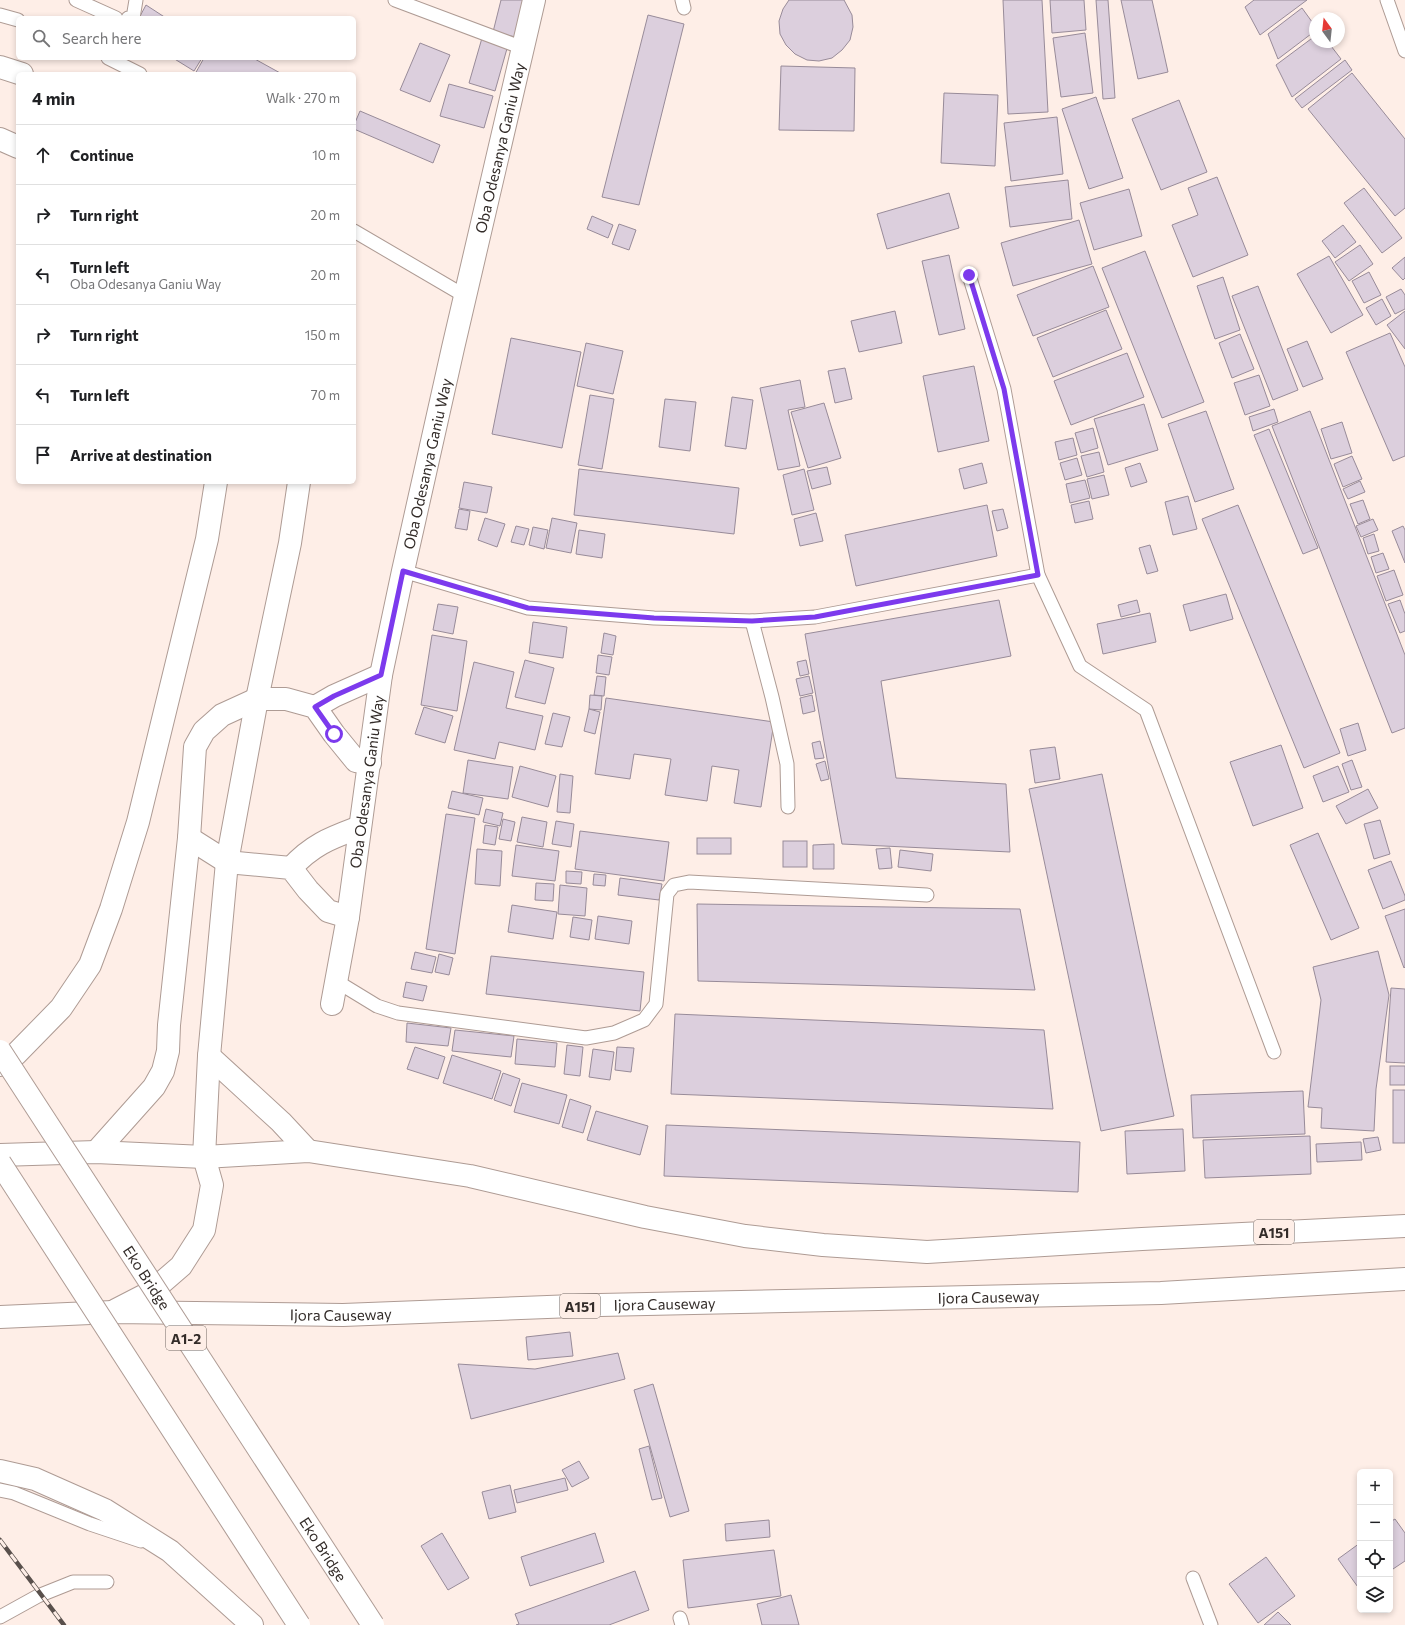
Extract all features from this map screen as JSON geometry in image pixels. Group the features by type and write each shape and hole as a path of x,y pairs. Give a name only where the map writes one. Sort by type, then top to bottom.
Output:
{"main road":[{"name":"Oba Odesanya Ganiu Way","path":"332,1004 348,917 381,675 465,296 534,0"},
{"path":"0,67 16,72"},
{"path":"0,139 16,146"},
{"path":"0,1065 16,1054 61,1008 90,964 111,910 138,822 207,539 216,484"},
{"path":"113,1312 151,1292 181,1266 204,1230 212,1184 204,1157 209,1056 227,862 257,699 290,543 299,484"},
{"path":"315,707 334,696 381,675"},
{"path":"96,1152 154,1088 163,1071 168,1051 169,1025 189,838 195,747 204,731 222,715 257,699 286,699 315,707 337,739 356,761 370,763"},
{"path":"291,868 311,849 324,841 360,827"},
{"path":"189,838 227,862 291,868 308,890 328,911 348,917"},
{"name":"Eko Bridge","path":"0,1051 373,1625"},
{"path":"209,1056 281,1122 308,1151"},
{"name":"A151","path":"0,1156 96,1152 204,1157 308,1151 470,1176 645,1217 738,1235 823,1245 927,1252 1142,1239 1405,1226"},
{"path":"0,1163 299,1625"},
{"name":"Ijora Causeway","path":"0,1317 113,1312 343,1315 593,1306 1161,1293 1405,1279"},
{"path":"0,1471 35,1479 105,1510 170,1551 252,1625"}],"lane":[{"path":"76,0 112,16"},
{"path":"133,16 136,0"},
{"path":"395,0 523,48"},
{"path":"1387,0 1405,52"},
{"path":"0,15 16,19"},
{"path":"112,60 136,72"},
{"path":"356,232 465,296"},
{"path":"969,275 1004,389 1038,575 1080,666 1146,710 1274,1052"},
{"path":"403,571 528,608 654,618 752,621 815,617 1038,575"},
{"path":"752,621 772,697 787,764 788,807"},
{"path":"336,981 377,1006 398,1013 586,1038 614,1033 644,1020 656,1004 667,894 674,885 689,882 927,894"},
{"path":"0,1490 14,1493 90,1524 170,1551"},
{"path":"1193,1578 1211,1625"},
{"path":"0,1617 38,1596 73,1582 107,1582"}],"building":[{"path":"501,0 525,0 520,38 493,32"},
{"path":"789,0 844,0 852,15 853,27 850,40 842,50 832,58 819,61 807,60 795,54 786,45 780,34 779,21 783,9"},
{"path":"1003,0 1042,0 1048,112 1008,114"},
{"path":"1050,0 1084,0 1086,30 1052,33"},
{"path":"1096,0 1108,0 1115,98 1103,99"},
{"path":"1121,0 1152,0 1168,72 1138,79"},
{"path":"1254,0 1307,0 1260,35 1245,7"},
{"path":"146,5 163,16 140,16"},
{"path":"1302,8 1309,18 1309,36 1278,59 1268,34"},
{"path":"648,15 684,24 639,205 602,197"},
{"path":"1085,33 1093,93 1061,97 1053,38"},
{"path":"482,38 508,45 495,91 469,83"},
{"path":"1309,40 1309,48 1333,48 1341,59 1292,97 1276,65"},
{"path":"420,43 450,55 430,102 400,90"},
{"path":"176,60 201,60 194,71"},
{"path":"203,60 257,60 278,72 196,72"},
{"path":"1345,60 1352,70 1302,108 1295,99"},
{"path":"781,66 855,68 854,131 779,130"},
{"path":"1352,73 1405,139 1405,208 1395,216 1308,109"},
{"path":"449,84 493,96 484,128 440,116"},
{"path":"944,93 998,95 995,166 941,163"},
{"path":"1096,97 1123,178 1089,189 1062,109"},
{"path":"1179,100 1207,172 1161,190 1132,119"},
{"path":"360,111 440,145 433,163 356,130 356,120"},
{"path":"1057,117 1063,174 1011,181 1004,123"},
{"path":"1217,177 1248,255 1193,277 1172,225 1198,215 1188,188"},
{"path":"1068,180 1072,219 1010,227 1005,187"},
{"path":"1364,188 1402,238 1382,253 1344,203"},
{"path":"1129,189 1142,236 1094,250 1080,203"},
{"path":"949,193 959,228 887,249 877,214"},
{"path":"592,216 613,225 608,238 587,229"},
{"path":"1079,220 1092,264 1013,286 1001,243"},
{"path":"619,224 636,230 629,250 612,244"},
{"path":"1343,225 1356,242 1335,258 1322,241"},
{"path":"1360,245 1373,264 1349,281 1335,262"},
{"path":"1145,251 1204,402 1162,418 1102,268"},
{"path":"949,255 965,329 939,335 922,261"},
{"path":"1329,256 1363,315 1331,333 1297,274"},
{"path":"1405,257 1405,278 1403,280 1392,268"},
{"path":"1093,266 1109,307 1033,336 1017,295"},
{"path":"1369,272 1381,295 1364,303 1352,281"},
{"path":"1223,277 1240,330 1215,339 1197,286"},
{"path":"1258,286 1298,390 1273,400 1232,296"},
{"path":"1401,289 1405,295 1405,309 1395,314 1386,297"},
{"path":"1382,299 1391,316 1376,325 1366,308"},
{"path":"1106,310 1122,349 1053,377 1037,338"},
{"path":"895,311 902,343 859,352 851,321"},
{"path":"1405,311 1405,349 1387,325"},
{"path":"1390,333 1405,367 1405,456 1393,461 1346,352"},
{"path":"1240,334 1254,369 1232,378 1219,343"},
{"path":"511,338 581,352 562,448 492,434"},
{"path":"1307,341 1323,379 1303,387 1287,349"},
{"path":"586,343 623,351 613,394 577,386"},
{"path":"1127,353 1144,397 1071,425 1054,381"},
{"path":"974,366 989,441 938,452 923,376"},
{"path":"845,368 852,399 835,403 828,371"},
{"path":"1259,375 1270,406 1245,415 1234,383"},
{"path":"800,380 805,407 788,410 800,466 778,470 760,388"},
{"path":"590,395 614,399 602,469 578,465"},
{"path":"732,397 753,400 746,449 725,446"},
{"path":"665,399 696,402 690,451 659,447"},
{"path":"824,403 841,458 808,468 791,412"},
{"path":"1144,404 1158,450 1108,465 1094,419"},
{"path":"1274,409 1278,422 1253,431 1249,417"},
{"path":"1206,411 1234,489 1195,502 1168,424"},
{"path":"1310,411 1405,655 1405,728 1392,733 1272,426"},
{"path":"1342,422 1352,453 1331,459 1321,429"},
{"path":"1093,428 1098,448 1081,453 1075,433"},
{"path":"1269,429 1318,548 1303,554 1254,435"},
{"path":"1073,438 1077,455 1059,460 1055,442"},
{"path":"1099,452 1104,472 1087,477 1081,456"},
{"path":"1352,456 1362,479 1343,487 1334,464"},
{"path":"1077,458 1082,475 1065,480 1060,463"},
{"path":"982,463 987,483 964,489 959,469"},
{"path":"1140,463 1147,482 1131,487 1125,468"},
{"path":"827,467 831,484 812,489 807,471"},
{"path":"579,469 739,488 734,534 574,515"},
{"path":"804,469 814,510 792,515 783,475"},
{"path":"1104,475 1109,495 1092,499 1087,479"},
{"path":"1085,480 1090,498 1070,503 1066,484"},
{"path":"1360,481 1365,492 1348,499 1343,489"},
{"path":"464,482 492,487 487,513 459,508"},
{"path":"1188,496 1197,529 1173,535 1165,502"},
{"path":"1363,500 1370,519 1358,524 1350,504"},
{"path":"1089,501 1093,519 1075,523 1071,505"},
{"path":"987,505 997,556 856,586 845,535"},
{"path":"1238,505 1340,753 1304,768 1202,519"},
{"path":"459,509 470,511 467,530 455,528"},
{"path":"1003,509 1008,528 997,531 992,511"},
{"path":"816,513 823,541 800,546 794,519"},
{"path":"485,518 505,524 497,547 478,540"},
{"path":"552,518 577,523 571,553 546,548"},
{"path":"1373,519 1378,530 1361,537 1356,526"},
{"path":"516,526 529,529 524,545 511,542"},
{"path":"1403,526 1405,530 1405,563 1392,531"},
{"path":"533,527 548,530 544,549 529,545"},
{"path":"579,530 605,534 602,558 576,554"},
{"path":"1374,534 1379,551 1368,554 1363,538"},
{"path":"1150,545 1158,571 1147,574 1139,548"},
{"path":"1383,553 1389,569 1376,573 1371,557"},
{"path":"1394,570 1403,595 1386,601 1377,576"},
{"path":"1226,594 1233,619 1190,631 1183,605"},
{"path":"999,600 1011,656 881,681 896,778 1006,784 1010,852 842,844 805,634"},
{"path":"1137,600 1140,612 1121,617 1118,605"},
{"path":"1400,600 1405,614 1405,631 1400,633 1388,604"},
{"path":"438,604 458,607 453,634 433,630"},
{"path":"1150,613 1156,642 1103,654 1097,624"},
{"path":"533,622 567,627 563,658 529,653"},
{"path":"604,633 616,636 613,655 601,653"},
{"path":"432,635 467,641 457,711 421,705"},
{"path":"598,655 612,657 609,675 596,673"},
{"path":"525,660 554,668 545,704 515,697"},
{"path":"806,660 809,674 800,676 797,662"},
{"path":"474,662 514,672 506,708 543,716 535,750 499,742 495,759 454,750"},
{"path":"597,676 606,677 604,696 594,695"},
{"path":"809,676 813,693 800,696 796,679"},
{"path":"590,695 602,696 601,710 589,709"},
{"path":"812,695 815,711 803,714 800,698"},
{"path":"606,698 774,722 761,807 734,803 739,770 712,766 707,801 665,795 671,759 634,754 630,779 595,774"},
{"path":"424,707 453,716 445,743 415,734"},
{"path":"589,709 600,712 595,734 584,731"},
{"path":"553,713 570,717 562,747 545,744"},
{"path":"1358,723 1366,750 1348,756 1340,729"},
{"path":"820,741 824,758 815,759 812,743"},
{"path":"1281,745 1303,808 1253,826 1230,762"},
{"path":"1055,747 1060,779 1035,783 1030,750"},
{"path":"468,760 513,767 508,799 463,793"},
{"path":"1352,760 1362,787 1351,790 1342,764"},
{"path":"825,761 829,779 821,781 816,764"},
{"path":"520,766 556,776 548,807 512,797"},
{"path":"1338,766 1349,792 1323,802 1313,776"},
{"path":"560,774 573,776 570,813 557,812"},
{"path":"1102,774 1174,1116 1101,1131 1029,789"},
{"path":"1368,789 1378,808 1346,824 1336,806"},
{"path":"452,791 483,798 479,815 448,808"},
{"path":"486,809 503,813 500,826 483,822"},
{"path":"446,814 475,818 455,954 426,949"},
{"path":"522,817 547,822 543,847 517,842"},
{"path":"503,819 515,822 511,841 499,839"},
{"path":"1380,820 1390,854 1374,859 1364,824"},
{"path":"556,821 574,824 571,847 552,844"},
{"path":"485,825 498,827 495,845 483,843"},
{"path":"580,831 669,842 664,881 575,869"},
{"path":"1318,833 1359,928 1331,940 1290,845"},
{"path":"697,838 731,838 731,854 697,854"},
{"path":"783,841 807,841 807,867 783,867"},
{"path":"834,844 834,869 813,869 813,845"},
{"path":"516,845 559,851 555,881 512,876"},
{"path":"890,848 892,868 879,869 876,849"},
{"path":"477,849 502,851 500,886 475,884"},
{"path":"900,850 933,854 931,871 898,867"},
{"path":"1391,861 1405,896 1405,900 1383,909 1368,870"},
{"path":"566,871 582,872 581,884 566,883"},
{"path":"594,874 606,875 605,886 593,885"},
{"path":"620,878 662,884 659,900 618,895"},
{"path":"536,883 554,884 553,901 535,900"},
{"path":"560,885 587,888 585,916 558,914"},
{"path":"697,904 1020,909 1035,990 698,981"},
{"path":"512,905 557,912 553,939 508,932"},
{"path":"1405,909 1405,967 1404,968 1385,916"},
{"path":"598,916 632,921 629,944 595,939"},
{"path":"573,917 592,920 589,940 570,937"},
{"path":"1378,951 1389,995 1376,1089 1374,1131 1321,1128 1322,1108 1308,1107 1321,1000 1313,967"},
{"path":"415,952 436,957 432,973 411,969"},
{"path":"439,954 453,958 449,975 435,972"},
{"path":"491,956 644,972 640,1011 486,994"},
{"path":"406,982 427,986 423,1001 403,997"},
{"path":"1391,988 1405,989 1405,1063 1386,1062"},
{"path":"675,1014 1044,1030 1053,1109 671,1094"},
{"path":"407,1023 451,1028 448,1046 406,1042"},
{"path":"455,1030 514,1036 511,1057 452,1051"},
{"path":"517,1039 557,1043 555,1067 515,1064"},
{"path":"567,1045 583,1047 580,1076 564,1074"},
{"path":"415,1047 445,1057 438,1079 407,1069"},
{"path":"617,1047 634,1048 631,1072 615,1070"},
{"path":"593,1049 614,1052 610,1080 589,1077"},
{"path":"452,1055 501,1071 492,1099 443,1083"},
{"path":"1390,1066 1405,1066 1405,1085 1390,1085"},
{"path":"503,1073 520,1079 511,1106 494,1100"},
{"path":"522,1083 567,1095 559,1124 514,1112"},
{"path":"1393,1090 1405,1090 1405,1143 1393,1143"},
{"path":"1303,1091 1305,1134 1193,1138 1191,1095"},
{"path":"570,1099 591,1106 583,1133 562,1127"},
{"path":"596,1111 648,1126 640,1155 587,1140"},
{"path":"666,1125 1080,1142 1078,1192 664,1176"},
{"path":"1183,1129 1185,1171 1127,1174 1125,1131"},
{"path":"1310,1136 1311,1174 1205,1178 1203,1140"},
{"path":"1378,1137 1381,1150 1366,1153 1363,1139"},
{"path":"1361,1142 1362,1160 1317,1162 1316,1144"},
{"path":"570,1332 573,1356 528,1360 526,1337"},
{"path":"618,1353 625,1379 471,1419 458,1364 535,1369"},
{"path":"653,1384 689,1511 670,1517 634,1390"},
{"path":"649,1446 662,1498 652,1500 639,1449"},
{"path":"579,1461 589,1478 572,1487 562,1470"},
{"path":"565,1478 568,1490 517,1503 514,1490"},
{"path":"510,1485 516,1512 489,1519 482,1492"},
{"path":"1395,1519 1405,1533 1405,1561 1393,1569 1393,1541 1393,1520"},
{"path":"769,1520 770,1537 726,1541 725,1524"},
{"path":"442,1533 469,1578 448,1590 421,1546"},
{"path":"595,1533 604,1562 530,1586 521,1557"},
{"path":"1357,1545 1357,1586 1338,1559"},
{"path":"774,1550 781,1596 688,1608 683,1560"},
{"path":"1266,1557 1295,1596 1258,1623 1229,1584"},
{"path":"635,1571 649,1610 609,1625 516,1625 519,1624 515,1614"},
{"path":"791,1595 799,1625 762,1625 757,1604"},
{"path":"1278,1612 1291,1625 1264,1625"}],"railway":[{"path":"0,1540 64,1625"}],"route":[{"path":"334,734 315,707 334,696 381,675 403,571 528,608 654,618 752,621 815,617 1038,575 1004,389 969,275"}]}
